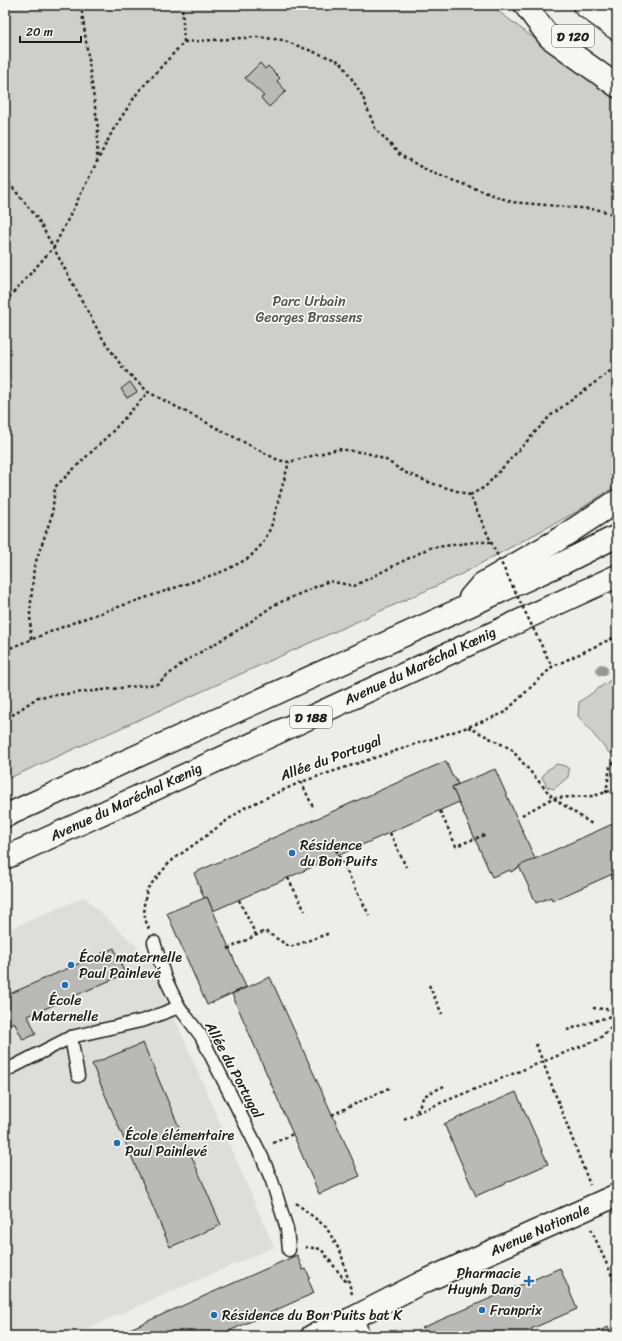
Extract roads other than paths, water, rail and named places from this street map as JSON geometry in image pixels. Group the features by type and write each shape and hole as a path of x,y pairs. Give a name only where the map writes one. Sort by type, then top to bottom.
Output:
{"main road":[{"path":"525,5 549,37 617,86"},
{"name":"D 120","path":"528,5 617,68"},
{"name":"D 120","path":"584,5 617,29"},
{"path":"460,609 482,584 556,541 617,501"},
{"name":"D 188","path":"5,816 617,536"},
{"name":"Avenue du Maréchal Kœnig","path":"5,858 617,576"},
{"name":"Avenue Nationale","path":"312,1336 355,1324 421,1283 599,1203"}],"lane":[{"name":"Allée du Portugal","path":"154,942 166,978 179,1007 201,1036 258,1149 272,1181 294,1248"},
{"path":"5,1071 71,1037 161,1016 179,1007"},
{"path":"71,1037 78,1076"}],"place":[{"name":"Résidence du Bon Puits","path":"292,853"},
{"name":"École maternelle Paul Painlevé","path":"71,965"},
{"name":"École Maternelle","path":"65,985"},
{"name":"École élémentaire Paul Painlevé","path":"117,1143"},
{"name":"Pharmacie Huynh Dang","path":"529,1281"},
{"name":"Franprix","path":"482,1310"},
{"name":"Résidence du Bon Puits bat K","path":"214,1315"}],"park label":[{"name":"Parc Urbain Georges Brassens","path":"309,310"}]}
